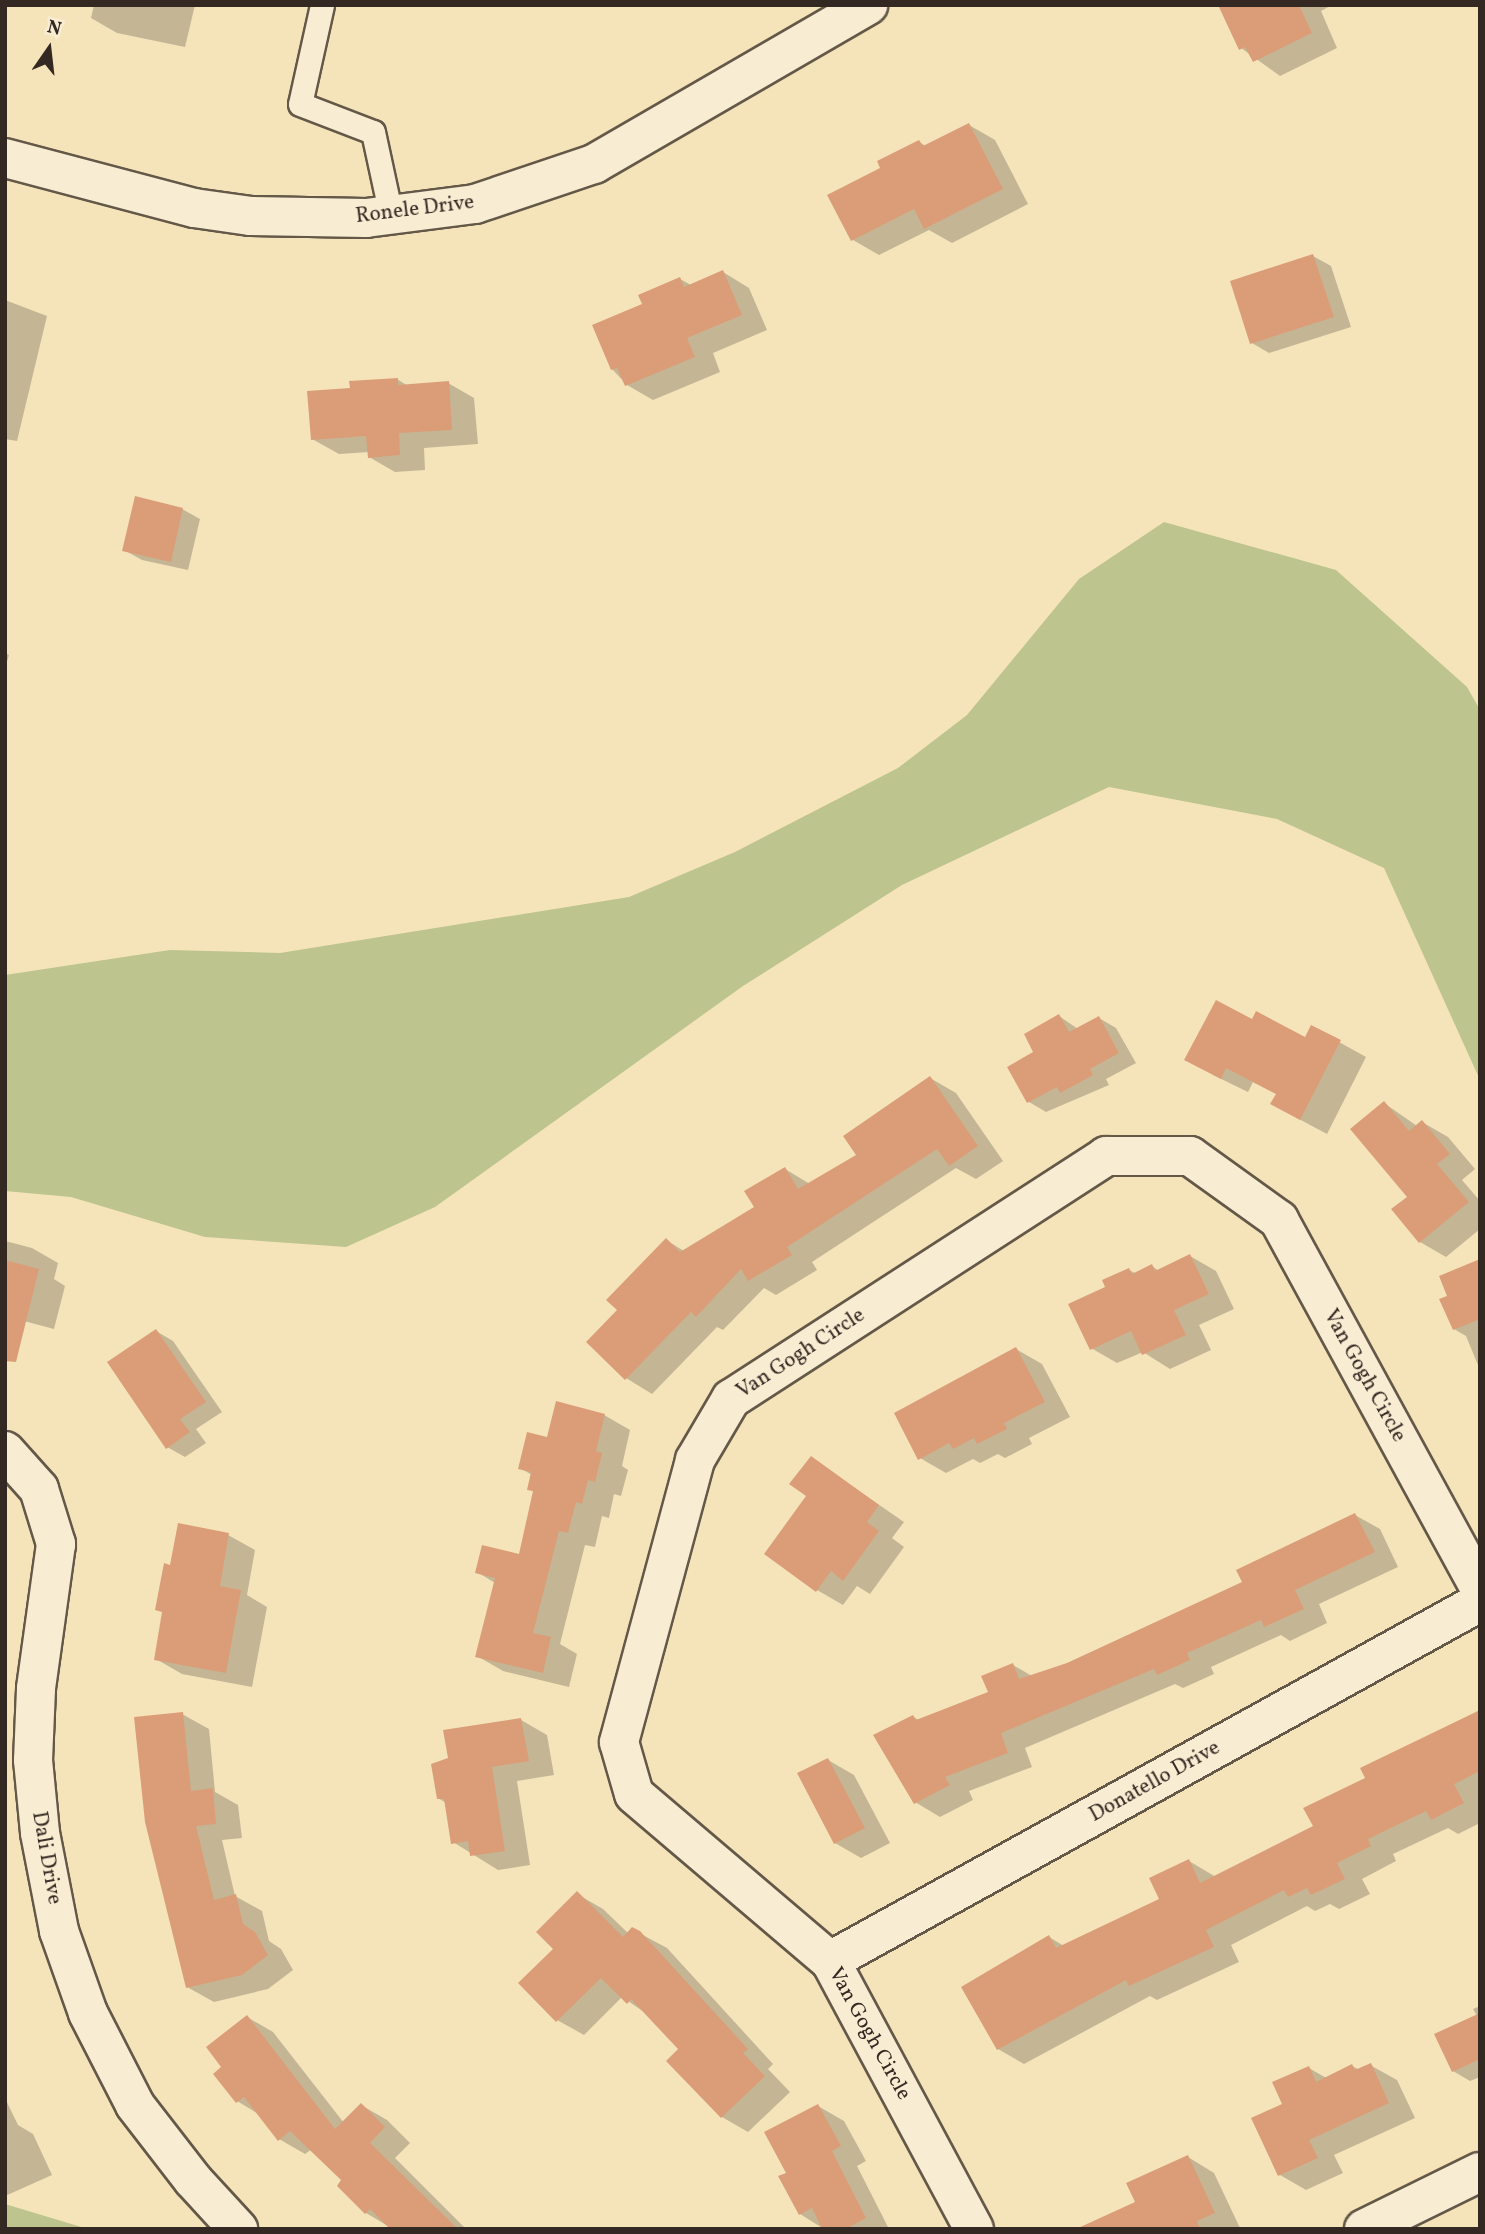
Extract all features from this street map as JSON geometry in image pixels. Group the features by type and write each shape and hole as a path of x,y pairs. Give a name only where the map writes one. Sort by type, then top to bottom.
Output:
{"street":[{"name":"Ronele Drive","path":"5,158 194,208 305,220 391,215 475,204 594,164 868,5"},
{"name":"Van Gogh Circle","path":"974,2229 830,1961 634,1794 619,1742 695,1460 731,1399 1106,1156 1190,1156 1279,1220 1480,1589"},
{"name":"Dali Drive","path":"5,1451 39,1489 56,1544 38,1677 33,1760 40,1833 59,1931 88,2013 135,2105 193,2180 238,2229"},
{"name":"Donatello Drive","path":"830,1961 1480,1602"},
{"path":"1364,2229 1480,2172"}],"lane":[{"path":"321,5 300,104 373,132 391,215"}],"green space":[{"path":"1164,522 1336,570 1467,687 1480,710 1480,1080 1384,868 1277,819 1109,787 902,885 743,986 435,1207 346,1247 205,1237 71,1197 5,1191 5,975 170,950 280,953 629,897 735,852 898,768 967,715 1079,579"},
{"path":"5,2204 88,2229 5,2229"}],"building":[{"path":"1218,5 1299,5 1312,33 1253,62 1245,47 1239,50"},
{"path":"969,123 1003,189 924,229 914,209 851,241 827,195 880,168 877,161 919,140 923,146"},
{"path":"1313,254 1334,317 1250,344 1230,281"},
{"path":"723,270 742,315 687,338 695,357 625,386 617,368 611,370 592,325 642,304 638,295 680,277 684,287"},
{"path":"398,378 398,385 449,381 452,430 399,433 400,455 368,458 366,436 311,440 307,391 350,388 349,381"},
{"path":"135,496 183,508 171,562 122,551"},
{"path":"1216,1000 1252,1019 1256,1011 1305,1037 1311,1025 1341,1040 1300,1120 1270,1104 1276,1094 1226,1068 1221,1079 1184,1060"},
{"path":"1059,1014 1069,1032 1099,1016 1119,1053 1090,1069 1093,1075 1060,1093 1057,1087 1027,1103 1007,1067 1033,1052 1024,1034"},
{"path":"930,1076 978,1146 949,1166 937,1149 787,1247 792,1255 748,1281 741,1269 696,1317 691,1312 625,1380 586,1342 617,1310 606,1300 666,1238 680,1252 754,1207 744,1191 785,1167 798,1189 856,1155 843,1136"},
{"path":"1384,1101 1409,1131 1422,1120 1450,1154 1437,1164 1469,1202 1419,1243 1391,1209 1407,1197 1350,1129"},
{"path":"1190,1254 1209,1294 1174,1310 1186,1335 1142,1355 1131,1331 1090,1350 1068,1304 1105,1287 1102,1280 1129,1268 1132,1274 1152,1264 1155,1271"},
{"path":"1480,1259 1480,1319 1453,1330 1439,1299 1447,1296 1439,1276"},
{"path":"5,1260 39,1269 16,1362 5,1361"},
{"path":"156,1329 206,1402 180,1419 190,1432 166,1449 107,1362"},
{"path":"1016,1347 1045,1402 1004,1423 1007,1429 977,1444 974,1438 953,1449 949,1443 918,1460 894,1413"},
{"path":"556,1401 605,1414 596,1451 602,1453 595,1482 588,1480 582,1504 576,1502 568,1533 559,1531 533,1633 551,1637 543,1673 475,1657 495,1578 475,1573 482,1545 519,1554 533,1491 527,1490 531,1472 518,1469 527,1432 547,1437"},
{"path":"811,1456 879,1505 867,1522 879,1531 843,1581 831,1571 816,1592 764,1554 806,1496 789,1484"},
{"path":"1355,1513 1375,1552 1295,1590 1304,1609 1264,1627 1261,1620 1187,1653 1190,1660 1157,1675 1154,1669 1001,1733 1008,1753 945,1777 950,1785 914,1804 873,1735 913,1715 916,1720 988,1692 981,1676 1013,1663 1019,1679 1067,1663 1242,1582 1236,1570"},
{"path":"178,1523 229,1533 220,1586 241,1590 226,1673 154,1660 162,1612 155,1610 164,1563 170,1565"},
{"path":"1480,1710 1480,1771 1454,1784 1464,1803 1431,1820 1426,1811 1368,1839 1371,1846 1337,1863 1345,1879 1311,1895 1307,1888 1288,1897 1284,1890 1206,1930 1214,1947 1129,1986 1126,1980 997,2050 961,1987 1049,1935 1056,1948 1159,1899 1149,1878 1189,1859 1200,1883 1313,1826 1303,1808 1365,1778 1360,1768"},
{"path":"183,1712 191,1791 213,1788 216,1824 196,1826 214,1900 236,1894 243,1924 255,1932 268,1955 242,1975 186,1988 145,1822 134,1717"},
{"path":"521,1718 529,1761 492,1767 505,1851 470,1856 468,1841 451,1844 444,1799 437,1799 431,1764 448,1758 443,1730"},
{"path":"828,1758 865,1828 834,1844 797,1773"},
{"path":"577,1891 623,1937 632,1927 640,1931 748,2049 743,2053 765,2076 721,2118 666,2061 678,2049 631,1999 627,2004 601,1978 556,2022 518,1983 553,1949 536,1932"},
{"path":"1480,2013 1480,2059 1452,2072 1434,2034"},
{"path":"247,2015 335,2129 361,2103 385,2127 370,2143 458,2229 390,2229 370,2209 365,2214 337,2186 341,2180 290,2131 278,2141 244,2097 236,2103 213,2074 221,2067 206,2047"},
{"path":"1371,2063 1389,2103 1309,2140 1318,2158 1278,2176 1251,2118 1282,2104 1272,2082 1309,2066 1316,2082 1352,2064 1355,2070"},
{"path":"818,2104 841,2146 832,2151 866,2218 846,2229 822,2229 812,2208 799,2215 778,2176 786,2173 764,2132"},
{"path":"1188,2155 1215,2213 1197,2221 1200,2229 1076,2229 1135,2202 1126,2183"}]}
